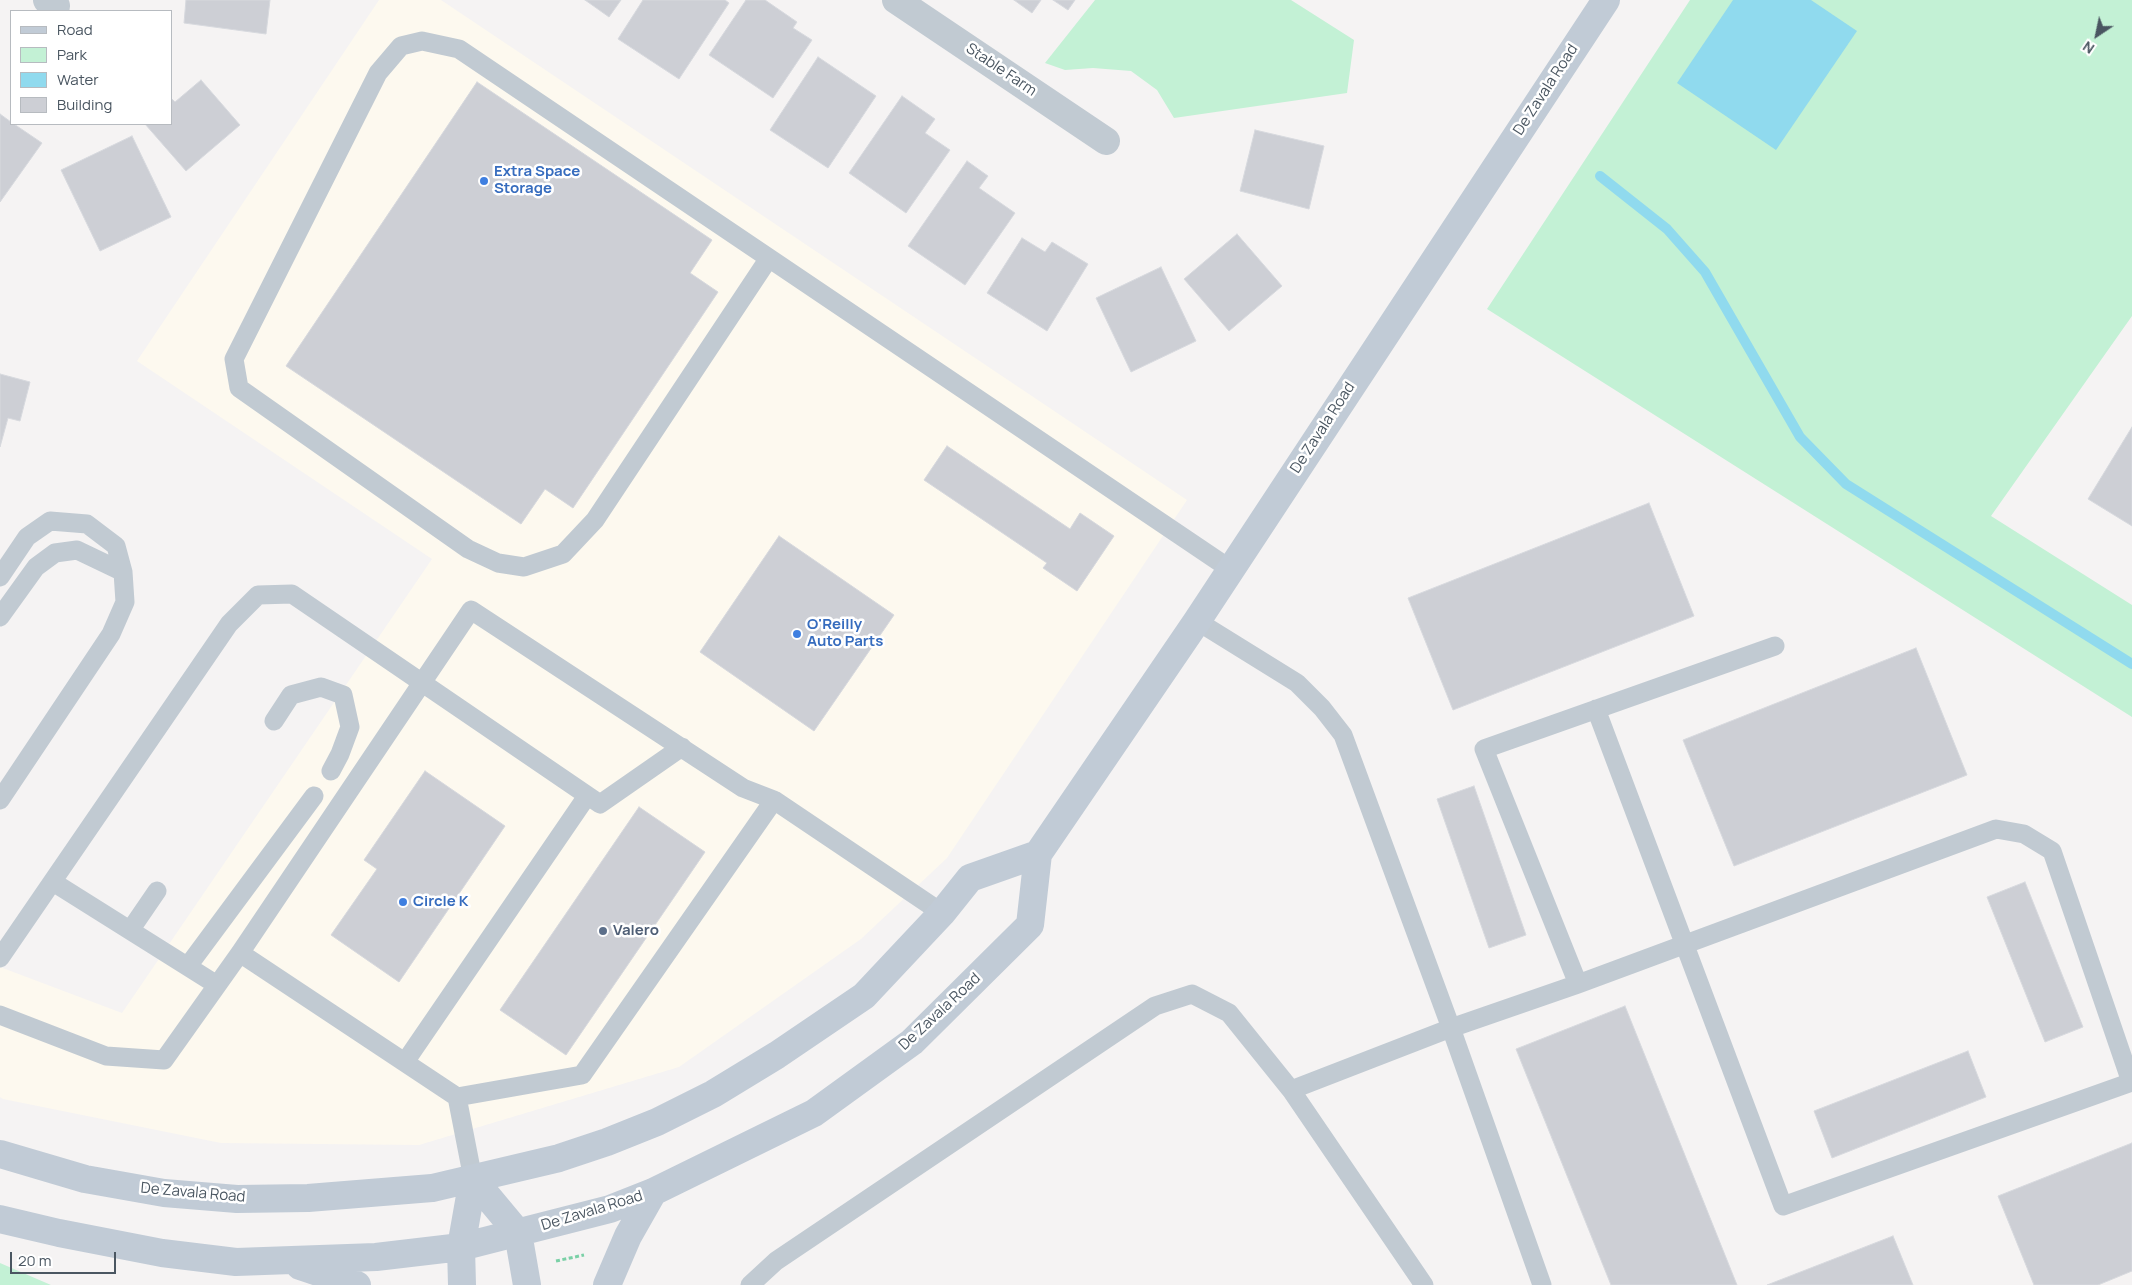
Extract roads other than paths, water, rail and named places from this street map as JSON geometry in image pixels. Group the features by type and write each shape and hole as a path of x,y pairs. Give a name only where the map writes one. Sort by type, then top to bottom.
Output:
{"main road":[{"name":"De Zavala Road","path":"0,1219 59,1234 162,1253 236,1262 376,1258 461,1247 610,1209 653,1192 814,1112 912,1042 1030,925 1038,854 1196,621 1606,0"},
{"name":"De Zavala Road","path":"0,1154 85,1179 164,1193 237,1199 308,1198 432,1188 559,1158 607,1142 657,1122 713,1094 777,1055 864,996 942,913 970,878 1038,854"},
{"path":"473,1179 518,1233 527,1285"},
{"path":"462,1285 461,1247 473,1179"},
{"path":"606,1285 628,1236 653,1192"},
{"path":"285,1260 357,1285"}],"street":[{"name":"Stable Farm","path":"896,0 1106,140"}],"lane":[{"path":"769,258 595,520 562,554 524,567 498,563 468,549 239,388 234,359 378,73 401,46 422,41 459,49 769,258 1230,569"},
{"path":"0,577 27,538 50,521 87,524 116,546 123,572 125,602 111,634 0,800"},
{"path":"0,617 36,567 55,553 77,550 123,572"},
{"path":"0,958 229,624 258,594 292,594 424,682 600,804 682,747"},
{"path":"0,1015 106,1056 164,1060 240,953 472,610 743,788 774,800 942,913"},
{"path":"1196,621 1297,683 1322,708 1342,735 1451,1028 1542,1285"},
{"path":"1578,984 1484,749 1774,646"},
{"path":"274,720 291,695 321,687 343,695 350,727 340,754 331,771"},
{"path":"1291,1090 1451,1028 1578,984 1685,944 1996,829 2024,834 2052,851 2131,1082 1782,1206 1685,944 1596,709"},
{"path":"188,966 314,796"},
{"path":"405,1062 587,796"},
{"path":"240,953 457,1097 582,1075 774,800"},
{"path":"53,882 131,929 217,985"},
{"path":"131,929 157,891"},
{"path":"750,1285 776,1261 1156,1006 1192,994 1229,1013 1291,1090 1424,1285"},
{"path":"457,1097 473,1179"}],"water":[{"path":"1733,0 1811,0 1857,31 1776,150 1677,83"}],"waterway":[{"path":"1600,176 1667,229 1705,272 1800,437 1846,484 2132,664"}],"place":[{"name":"Extra Space Storage","path":"484,181"},
{"name":"O'Reilly Auto Parts","path":"797,634"},
{"name":"Circle K","path":"403,902"},
{"name":"Valero","path":"603,931"}]}
